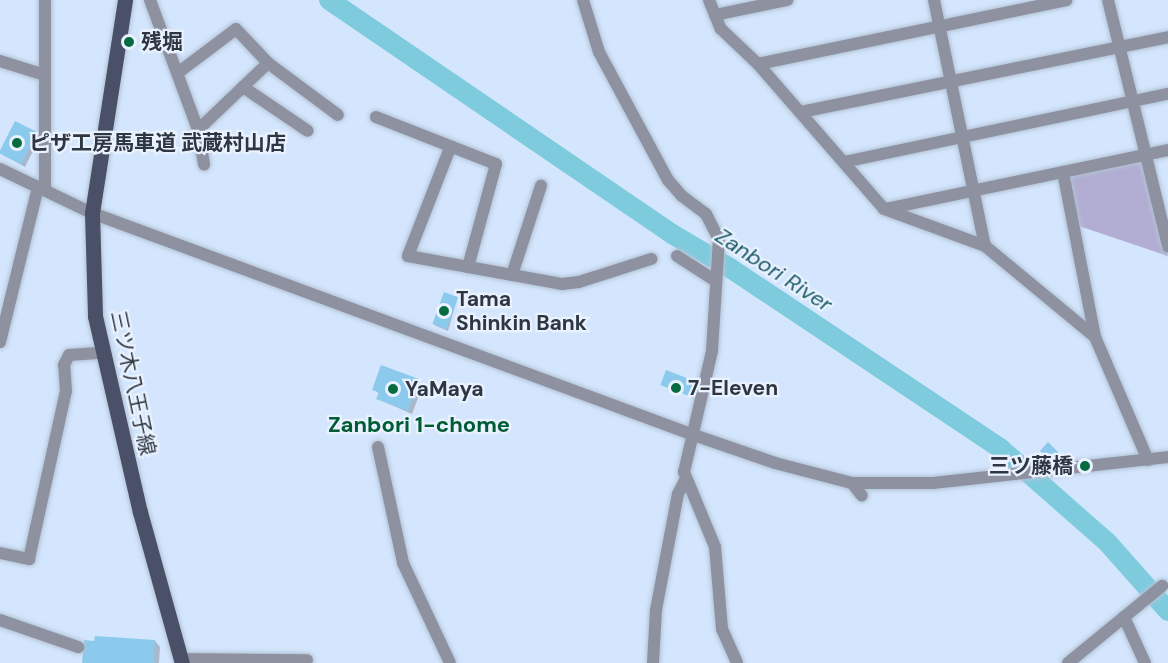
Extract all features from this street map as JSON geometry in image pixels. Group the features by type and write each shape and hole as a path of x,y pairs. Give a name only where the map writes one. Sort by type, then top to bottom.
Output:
{"main road":[{"name":"三ツ木八王子線","path":"125,0 92,213 95,306 101,353 140,512 181,661"}],"street":[{"path":"0,342 41,188 45,0"},
{"path":"150,0 198,130 204,164"},
{"path":"583,0 599,52 657,161 675,190 710,219 720,244 712,351 684,465 685,480 710,528 715,547 722,628 737,663"},
{"path":"709,0 730,40 758,64 885,209 985,246 1095,337"},
{"path":"715,15 787,0"},
{"path":"934,0 985,246"},
{"path":"758,64 1066,0"},
{"path":"1108,0 1143,156 1168,247"},
{"path":"178,72 236,29 268,63 338,115"},
{"path":"801,112 1168,37"},
{"path":"0,61 45,75"},
{"path":"198,130 268,63"},
{"path":"243,87 308,131"},
{"path":"844,162 1168,94"},
{"path":"376,117 450,148 496,164 468,267"},
{"path":"450,148 408,255 570,284 651,259"},
{"path":"885,209 1168,150"},
{"path":"0,168 92,213 691,434 775,463 852,483 933,483 1168,457"},
{"path":"1063,172 1095,337 1148,460"},
{"path":"512,275 540,186"},
{"path":"677,255 716,280"},
{"path":"0,553 29,559 66,391 64,365 69,355 101,353"},
{"path":"378,447 403,563 450,663"},
{"path":"653,663 656,610 678,494 685,480"},
{"path":"852,483 862,496"},
{"path":"1068,663 1165,584"},
{"path":"1124,617 1144,663"},
{"path":"0,620 78,647"},
{"path":"181,661 307,660"}],"shaded area":[{"path":"1141,158 1168,256 1076,225 1065,173"}],"building":[{"path":"15,121 37,132 21,164 0,154"},
{"path":"444,292 458,297 446,329 432,324"},
{"path":"381,365 419,379 408,411 376,399 379,392 372,390"},
{"path":"666,370 694,381 688,396 660,385"},
{"path":"1048,442 1059,453 1049,459 1040,451"},
{"path":"95,636 155,640 154,663 82,663 84,640 94,641"}],"waterway":[{"name":"Zanbori River","path":"329,0 672,234 730,268 1001,449 1107,542 1168,611"}],"place":[{"name":"残堀","path":"129,42"},
{"name":"ピザ工房馬車道 武蔵村山店","path":"17,143"},
{"name":"Tama Shinkin Bank","path":"444,311"},
{"name":"7-Eleven","path":"676,388"},
{"name":"YaMaya","path":"393,389"},
{"name":"三ツ藤橋","path":"1085,466"}],"district":[{"name":"Zanbori 1-chome","path":"419,425"}]}
